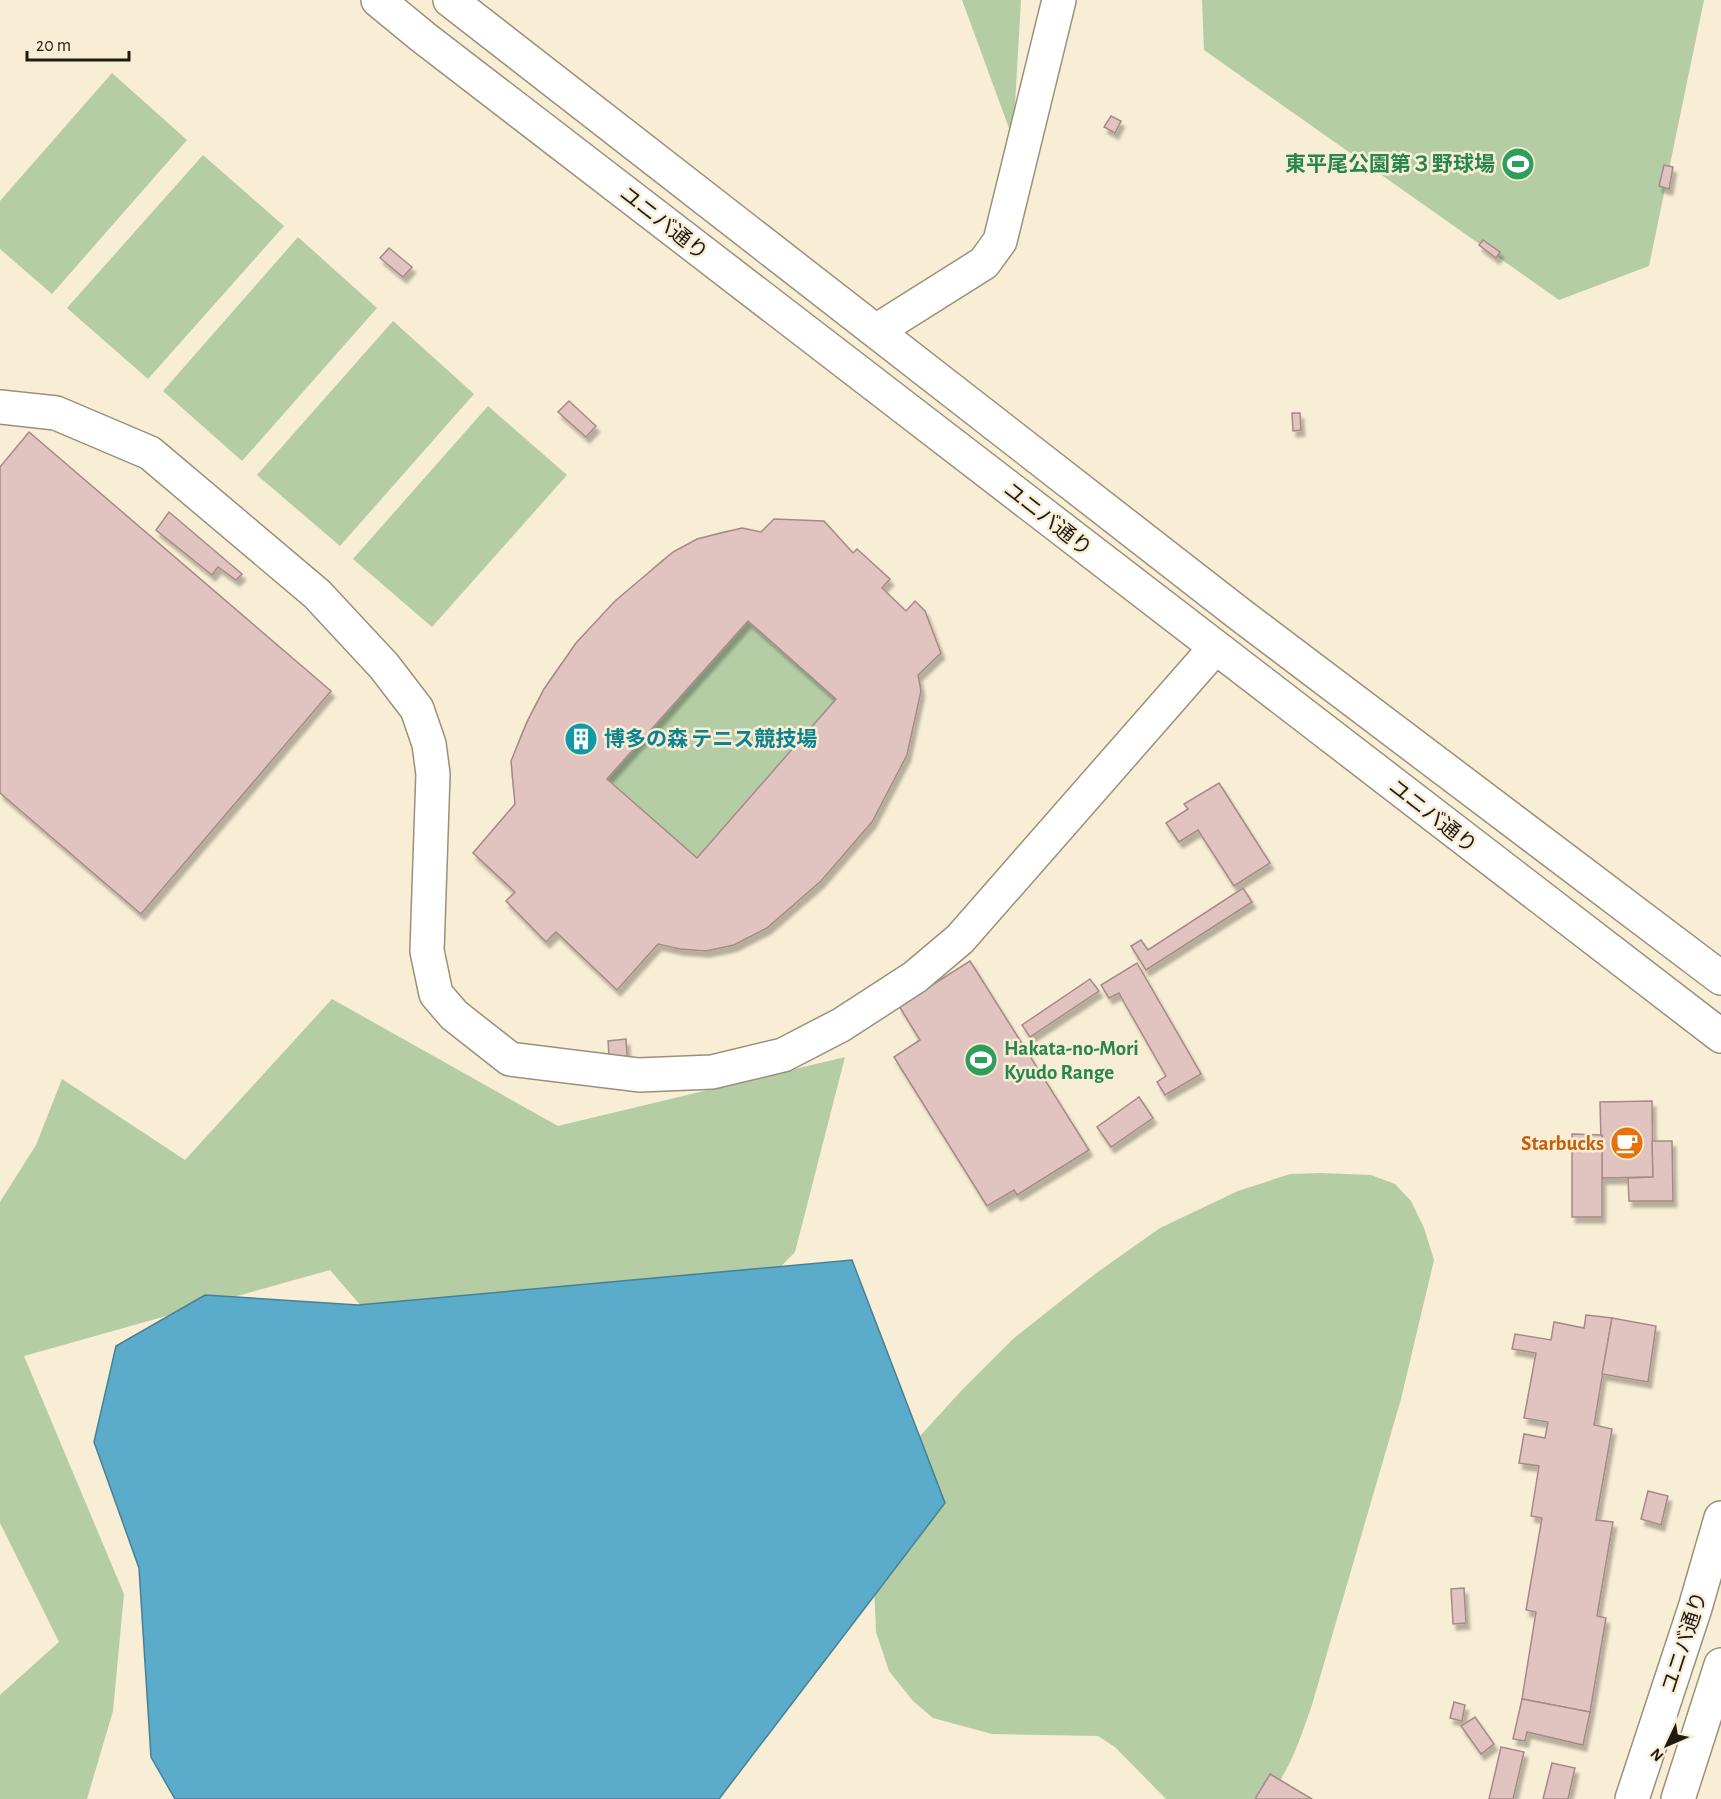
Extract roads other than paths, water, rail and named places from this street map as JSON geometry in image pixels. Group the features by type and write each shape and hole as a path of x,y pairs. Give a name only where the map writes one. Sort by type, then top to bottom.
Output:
{"street":[{"name":"ユニバ通り","path":"378,0 441,51 1721,1036"},
{"name":"ユニバ通り","path":"450,0 1242,616 1721,978"},
{"path":"876,331 984,262 1000,241 1059,0"},
{"path":"0,407 56,413 150,453 317,594 384,666 417,709 429,744 433,774 427,951 436,994 453,1015 510,1059 639,1075 712,1072 783,1055 841,1025 915,977 960,939 1215,648"},
{"name":"ユニバ通り","path":"1632,1799 1695,1608 1721,1518"},
{"name":"ユニバ通り","path":"1678,1799 1721,1665"}],"water":[{"path":"852,1260 945,1503 719,1799 175,1799 151,1757 139,1568 94,1442 116,1346 205,1295 358,1305"}],"place":[{"name":"東平尾公園第３野球場","path":"1518,164"},
{"name":"博多の森 テニス競技場","path":"581,739"},
{"name":"Hakata-no-Mori Kyudo Range","path":"981,1060"},
{"name":"Starbucks","path":"1627,1143"}]}
